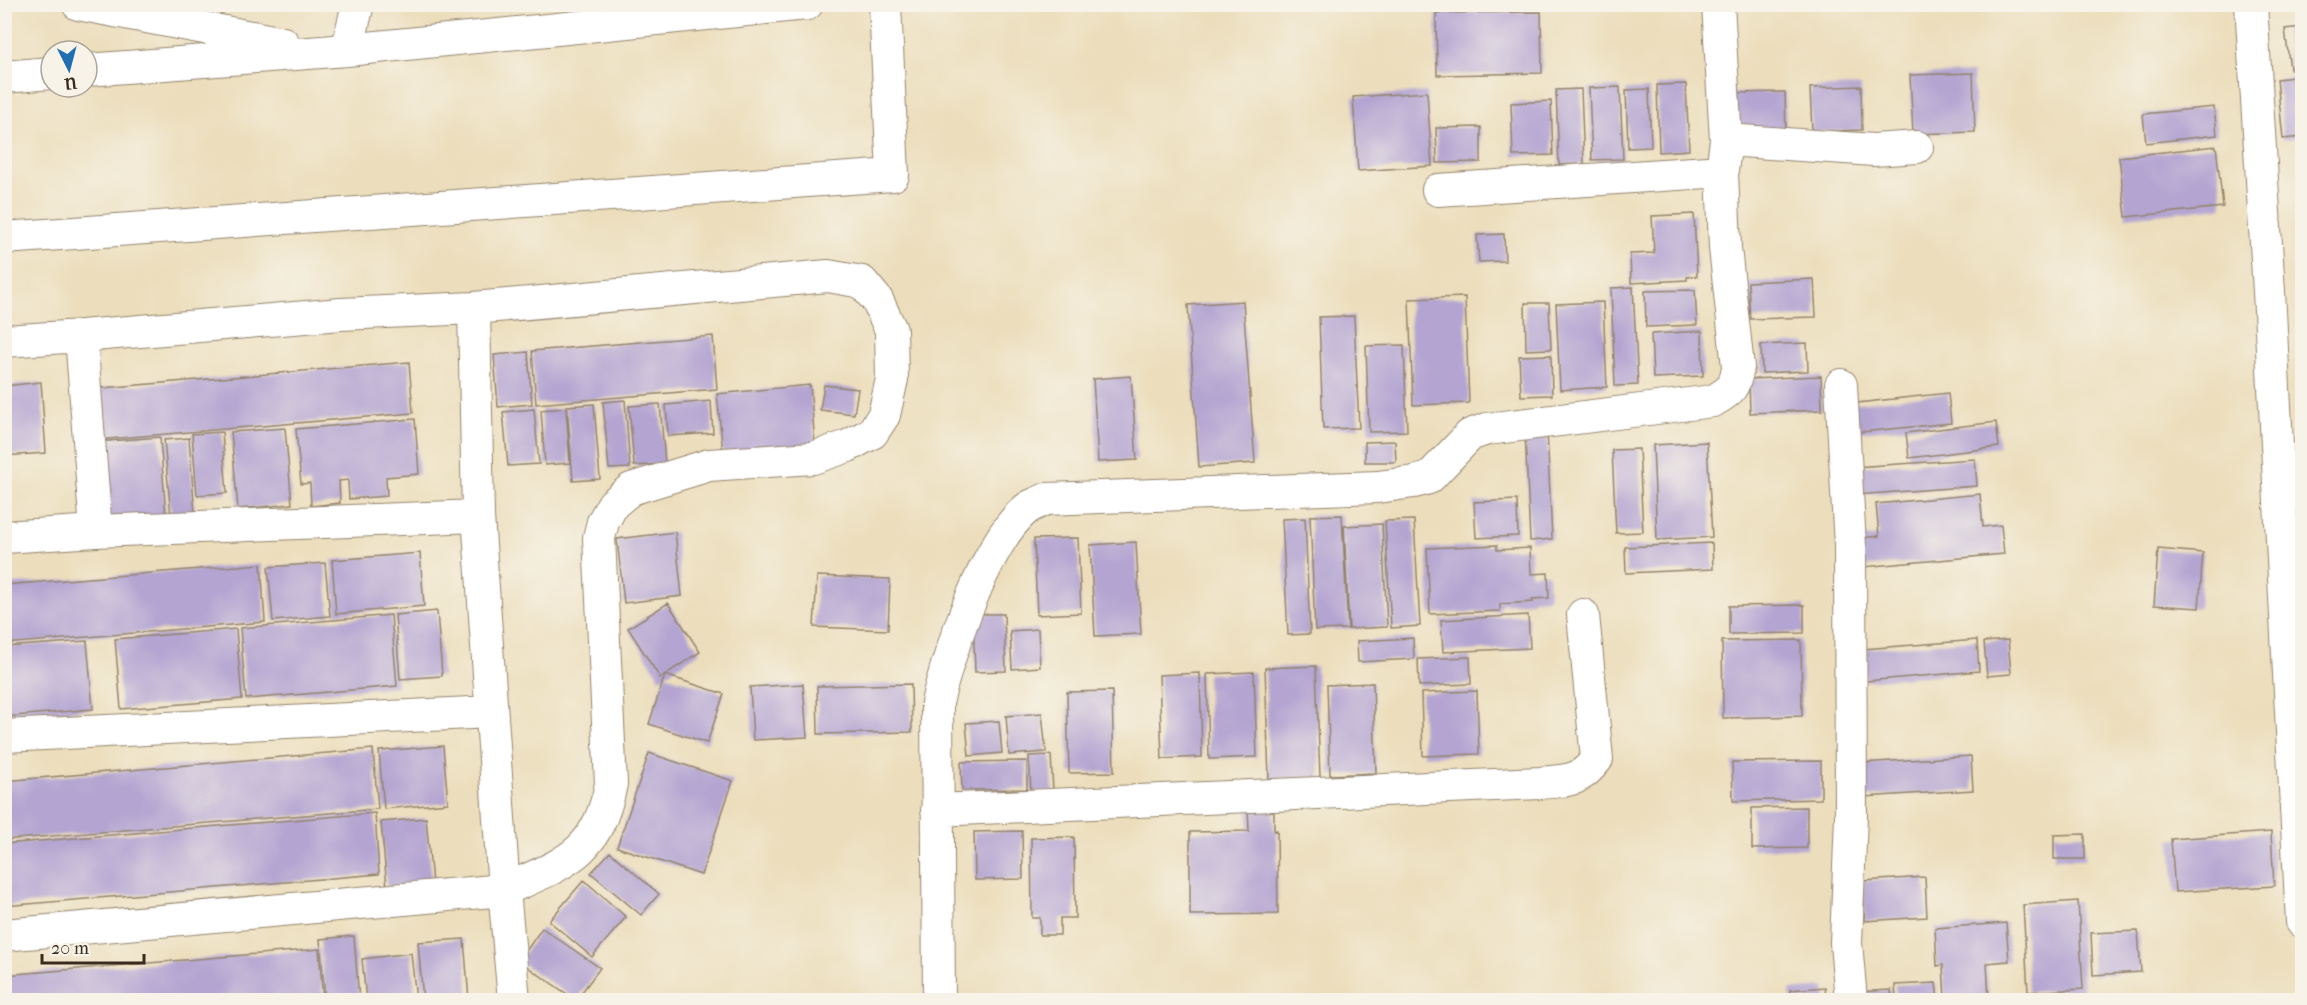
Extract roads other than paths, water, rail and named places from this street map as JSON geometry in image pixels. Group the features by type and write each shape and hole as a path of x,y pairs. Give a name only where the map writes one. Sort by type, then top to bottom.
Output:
{"street":[{"path":"78,4 336,50"},
{"path":"336,50 357,4"},
{"path":"99,69 336,50 807,4"},
{"path":"4,238 893,175 885,4"},
{"path":"939,1000 937,703 944,671 974,591 1006,532 1029,508 1046,499 1378,487 1414,482 1429,478 1470,435 1487,429 1713,401 1726,394 1735,384 1738,367 1725,248 1722,171 1726,140 1718,4"},
{"path":"2251,4 2269,292 2302,922"},
{"path":"4,77 39,74"},
{"path":"1726,140 1874,150 1917,147"},
{"path":"1438,190 1722,171"},
{"path":"4,341 341,314 474,308 828,276 862,282 877,300 891,330 892,379 884,415 872,433 848,446 813,458 709,465 631,489 614,504 603,522 599,538 611,784 606,811 589,841 565,863 504,890 4,935"},
{"path":"474,308 478,516 504,890 514,1000"},
{"path":"81,336 96,531"},
{"path":"1841,385 1850,546 1851,816 1846,943 1851,1000"},
{"path":"4,537 96,531 478,516"},
{"path":"937,810 1528,784 1578,779 1597,759 1583,615"},
{"path":"4,736 491,712"}]}
